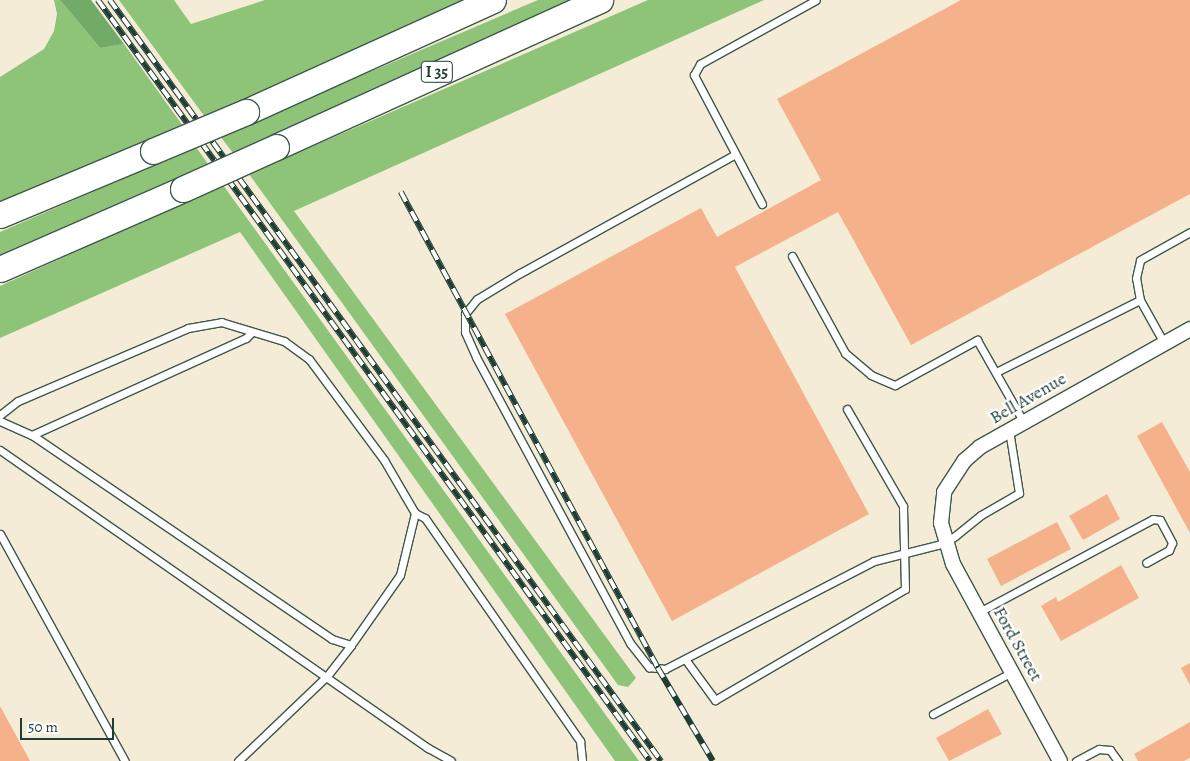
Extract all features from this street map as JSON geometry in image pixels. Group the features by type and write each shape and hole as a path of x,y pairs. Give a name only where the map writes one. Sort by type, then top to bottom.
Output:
{"highway":[{"name":"I 35","path":"0,215 246,112 493,0"},
{"name":"I 35","path":"0,269 183,189 600,0"}],"street":[{"name":"Bell Avenue","path":"945,543 940,508 951,477 980,447 1190,329"},
{"name":"Ford Street","path":"945,543 953,564 1060,761"}],"lane":[{"path":"762,204 699,90 694,76 700,64 816,0"},
{"path":"734,155 520,273 477,299 464,314 465,332 476,357 630,643 649,666 666,669 874,561 945,543 980,515 1019,492 1009,430"},
{"path":"1164,343 1140,300 1136,278 1140,260 1190,232"},
{"path":"792,256 845,353 871,375 895,385 977,340 1024,421"},
{"path":"996,372 1140,300"},
{"path":"0,415 18,401 188,328 221,322 284,341 309,359 384,460 415,513 425,518 580,741 582,761"},
{"path":"32,435 246,338 252,332"},
{"path":"685,659 716,700 905,589 904,506 847,409"},
{"path":"0,421 32,435 332,639 351,645"},
{"path":"0,450 451,761"},
{"path":"238,761 327,676 351,645 400,575 415,513"},
{"path":"979,612 1153,519 1160,520 1172,543 1169,550 1146,564"},
{"path":"0,534 125,761"},
{"path":"933,714 1012,672"},
{"path":"1076,761 1099,749 1110,750 1118,761"}],"green space":[{"path":"54,0 60,0 100,48 124,44 183,126 0,202 0,77 44,49 54,31 57,14"},
{"path":"60,0 91,0 124,44 100,48"},
{"path":"119,0 174,0 191,24 265,0 473,0 205,117"},
{"path":"538,0 580,0 233,153 220,136"},
{"path":"648,0 764,0 294,211 636,678 628,687 618,685 249,174"},
{"path":"196,147 208,164 0,255 0,232"},
{"path":"223,185 639,761 615,761 240,232 0,338 0,286"}],"building":[{"path":"961,0 1190,0 1190,194 911,345 838,212 735,267 869,514 672,621 505,314 701,208 717,237 821,180 777,99"},
{"path":"1162,422 1190,472 1190,533 1137,436"},
{"path":"1107,494 1120,519 1083,540 1069,516"},
{"path":"1057,522 1071,549 1001,586 987,559"},
{"path":"1121,565 1139,598 1061,641 1041,606 1056,597 1058,602"},
{"path":"1190,663 1190,685 1181,668"},
{"path":"0,706 30,761 0,761"},
{"path":"988,709 1002,734 949,761 936,738"},
{"path":"1190,722 1190,758 1184,761 1138,761 1134,754"}],"railway":[{"path":"98,0 650,761"},
{"path":"110,0 661,761"},
{"path":"401,192 658,668 713,761"}]}
